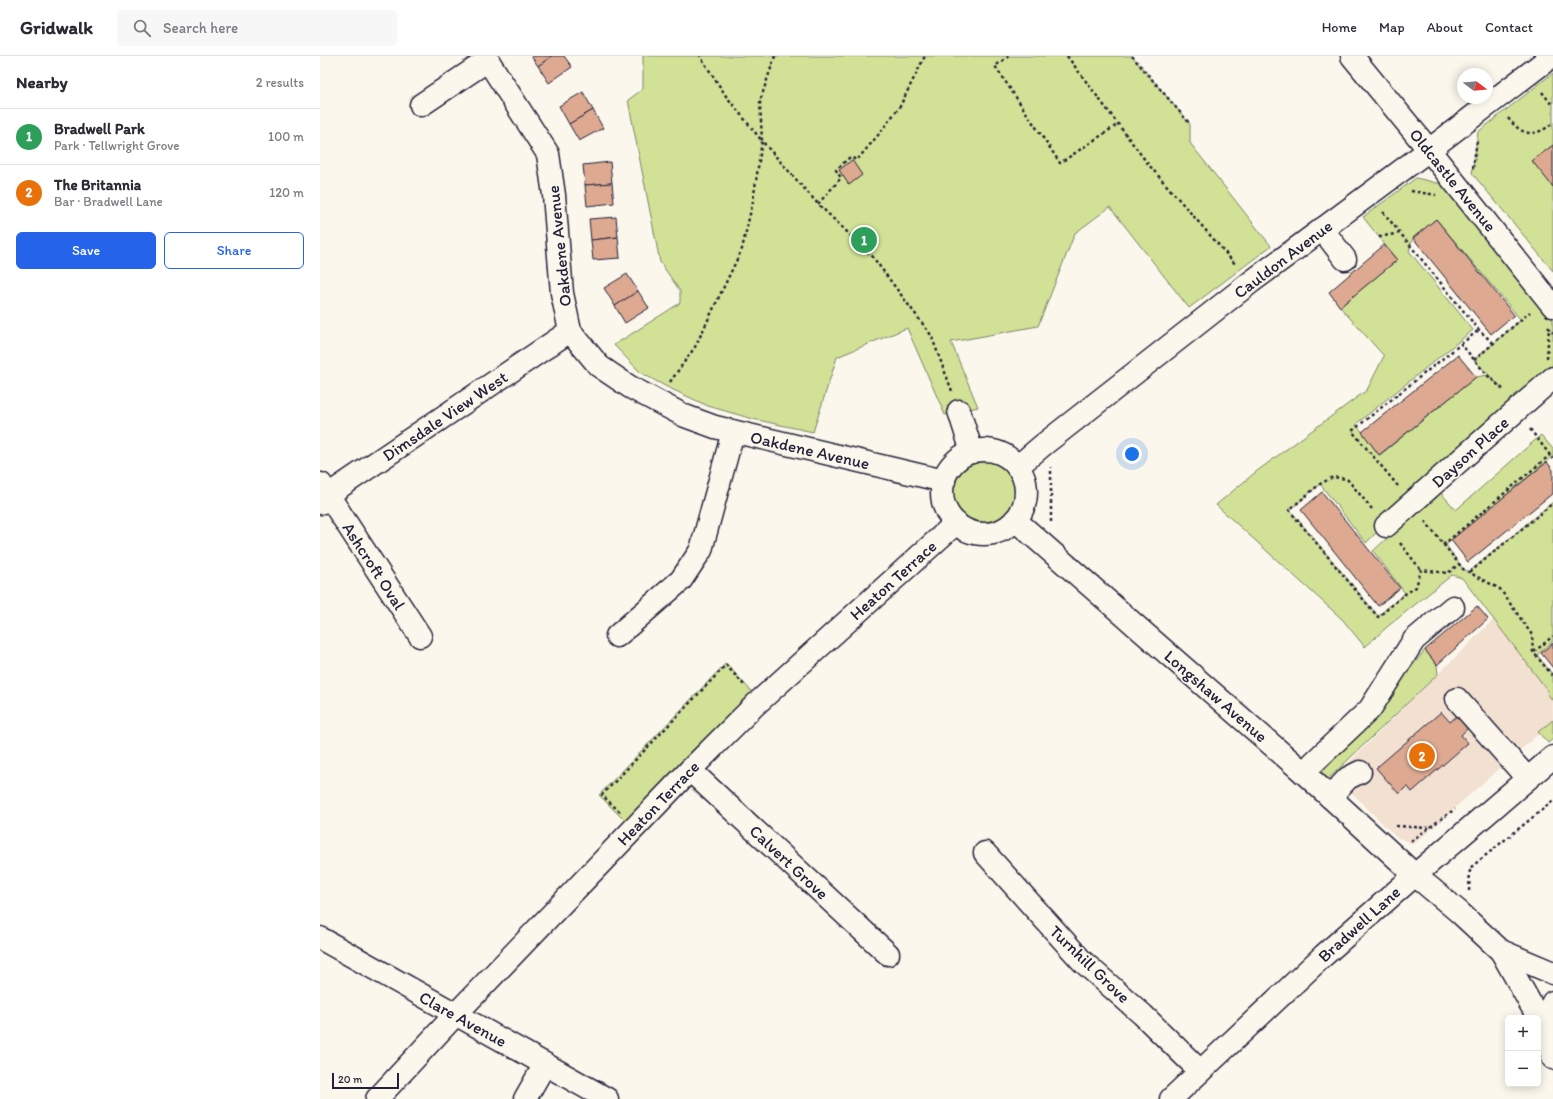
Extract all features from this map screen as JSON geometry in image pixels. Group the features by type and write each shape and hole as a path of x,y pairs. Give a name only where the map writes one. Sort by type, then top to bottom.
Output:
{"street":[{"name":"Oldcastle Avenue","path":"1352,56 1429,150 1543,307"},
{"name":"Cauldon Avenue","path":"1017,467 1251,282 1429,150 1552,56"},
{"path":"421,105 487,58"},
{"name":"Oakdene Avenue","path":"487,58 548,154 554,195 562,293 570,331 599,366 630,387 685,416 733,432 944,481"},
{"path":"1322,229 1346,259"},
{"name":"Dimsdale View West","path":"323,494 570,331"},
{"name":"Dayson Place","path":"1386,526 1417,511 1518,410 1550,372"},
{"path":"959,411 972,452"},
{"path":"617,636 681,580 701,550 733,432"},
{"path":"989,451 998,453 1011,460 1024,479 1026,489 1022,510 1015,520 999,532 990,534 976,534 962,528 947,512 942,491 944,481 950,468 957,460 972,452 989,451"},
{"name":"Ashcroft Oval","path":"323,494 420,636"},
{"name":"Longshaw Avenue","path":"1015,520 1304,773 1415,875 1459,912 1501,951"},
{"name":"Heaton Terrace","path":"377,1099 455,1014 754,705 956,523"},
{"path":"1304,773 1370,709 1414,640 1453,607"},
{"path":"1457,699 1528,778"},
{"name":"Bradwell Lane","path":"1171,1099 1323,956 1553,757"},
{"name":"Calvert Grove","path":"690,770 888,954"},
{"path":"1330,797 1348,778 1360,772"},
{"name":"Turnhill Grove","path":"984,853 1082,961 1143,1015 1200,1071"},
{"name":"Clare Avenue","path":"320,938 606,1099"},
{"path":"1501,951 1553,973"},
{"path":"1501,951 1544,1028 1553,1058"},
{"path":"1544,1028 1553,1002"},
{"path":"525,1099 545,1064"}],"path":[{"path":"700,56 726,96 762,141 818,204 872,256 931,335 959,411"},
{"path":"660,402 667,387 694,347 742,248 753,201 762,141 760,101 776,56"},
{"path":"818,204 841,178 836,170 850,157 857,160 900,106 925,56"},
{"path":"1009,56 995,66 1060,163 1117,125"},
{"path":"1067,56 1117,125 1148,164 1251,282"},
{"path":"1132,56 1190,124"},
{"path":"1494,100 1516,128 1530,134 1544,130 1553,123"},
{"path":"1472,173 1477,139"},
{"path":"1379,207 1479,330 1493,343"},
{"path":"1378,237 1400,233"},
{"path":"1474,360 1493,343 1543,307"},
{"path":"1549,328 1550,372"},
{"path":"1479,330 1352,431 1463,569 1500,589 1532,635 1533,652 1553,676"},
{"path":"1461,344 1487,375 1513,399 1518,410 1553,459"},
{"path":"1039,541 1049,529 1052,519 1051,458 1043,445"},
{"path":"1443,545 1550,455"},
{"path":"1421,570 1416,587 1405,594 1378,617 1289,510 1320,484 1333,477 1347,479 1421,570 1448,573 1459,564"},
{"path":"1470,572 1553,503"},
{"path":"1533,652 1553,636"},
{"path":"623,815 602,795 726,665 746,688"},
{"path":"1459,912 1469,901 1470,868 1553,802"},
{"path":"1394,826 1430,828"}],"shaded area":[{"path":"1494,619 1553,698 1553,721 1414,844 1396,837 1335,776"}],"green space":[{"path":"643,56 1132,56 1190,124 1190,143 1271,246 1189,308 1110,207 1075,233 1038,326 951,342 978,407 945,415 907,328 837,357 813,432 753,419 708,406 641,373 614,345 680,303 680,291 660,262 628,100 643,89"},
{"path":"1553,73 1553,271 1472,173 1478,132"},
{"path":"1416,178 1441,184 1553,320 1553,366 1409,500 1366,543 1320,484 1290,510 1378,616 1405,593 1373,551 1417,511 1419,513 1441,493 1456,510 1541,435 1553,449 1553,456 1446,545 1463,569 1469,572 1553,502 1553,641 1537,655 1553,675 1553,701 1547,693 1548,691 1462,578 1452,575 1387,627 1365,647 1342,619 1216,505 1257,471 1367,390 1384,356 1340,307 1397,260 1363,217","holes":["1436,219 1521,320 1474,360 1502,388 1487,375 1476,377 1380,455 1356,424 1473,330 1409,251 1413,238"]},
{"path":"978,461 990,461 1006,470 1013,480 1015,492 1013,504 1006,514 990,523 978,523 967,518 958,509 953,498 953,486 958,475 967,466"},
{"path":"1425,650 1437,665 1438,674 1328,779 1317,767 1379,708"},
{"path":"726,663 752,692 626,822 599,795"},
{"path":"1553,720 1553,739 1548,743 1538,732"}],"building":[{"path":"531,56 552,56 538,66"},
{"path":"552,56 564,56 572,67 549,83 538,66"},
{"path":"583,92 593,110 569,124 559,106"},
{"path":"593,110 603,128 579,141 569,124"},
{"path":"1553,145 1553,187 1532,161"},
{"path":"852,160 862,175 849,185 839,170"},
{"path":"610,162 612,183 585,185 583,165"},
{"path":"612,183 614,203 587,206 585,185"},
{"path":"616,217 618,237 591,240 589,219"},
{"path":"1436,219 1514,315 1491,334 1413,238"},
{"path":"618,237 620,258 593,260 591,240"},
{"path":"1384,245 1397,260 1340,307 1329,292"},
{"path":"627,274 638,291 615,306 604,288"},
{"path":"638,291 649,308 625,323 615,306"},
{"path":"1458,355 1476,377 1379,455 1362,432"},
{"path":"1547,462 1553,470 1553,493 1468,562 1451,540"},
{"path":"1322,492 1400,588 1378,606 1301,510"},
{"path":"1477,606 1488,619 1437,665 1425,650"},
{"path":"1553,643 1553,668 1541,653"},
{"path":"1441,712 1450,722 1458,715 1469,727 1461,735 1468,743 1412,792 1407,786 1399,794 1376,768"}],"place":[{"name":"Bradwell Park","path":"864,240"},
{"name":"The Britannia","path":"1422,756"}]}
